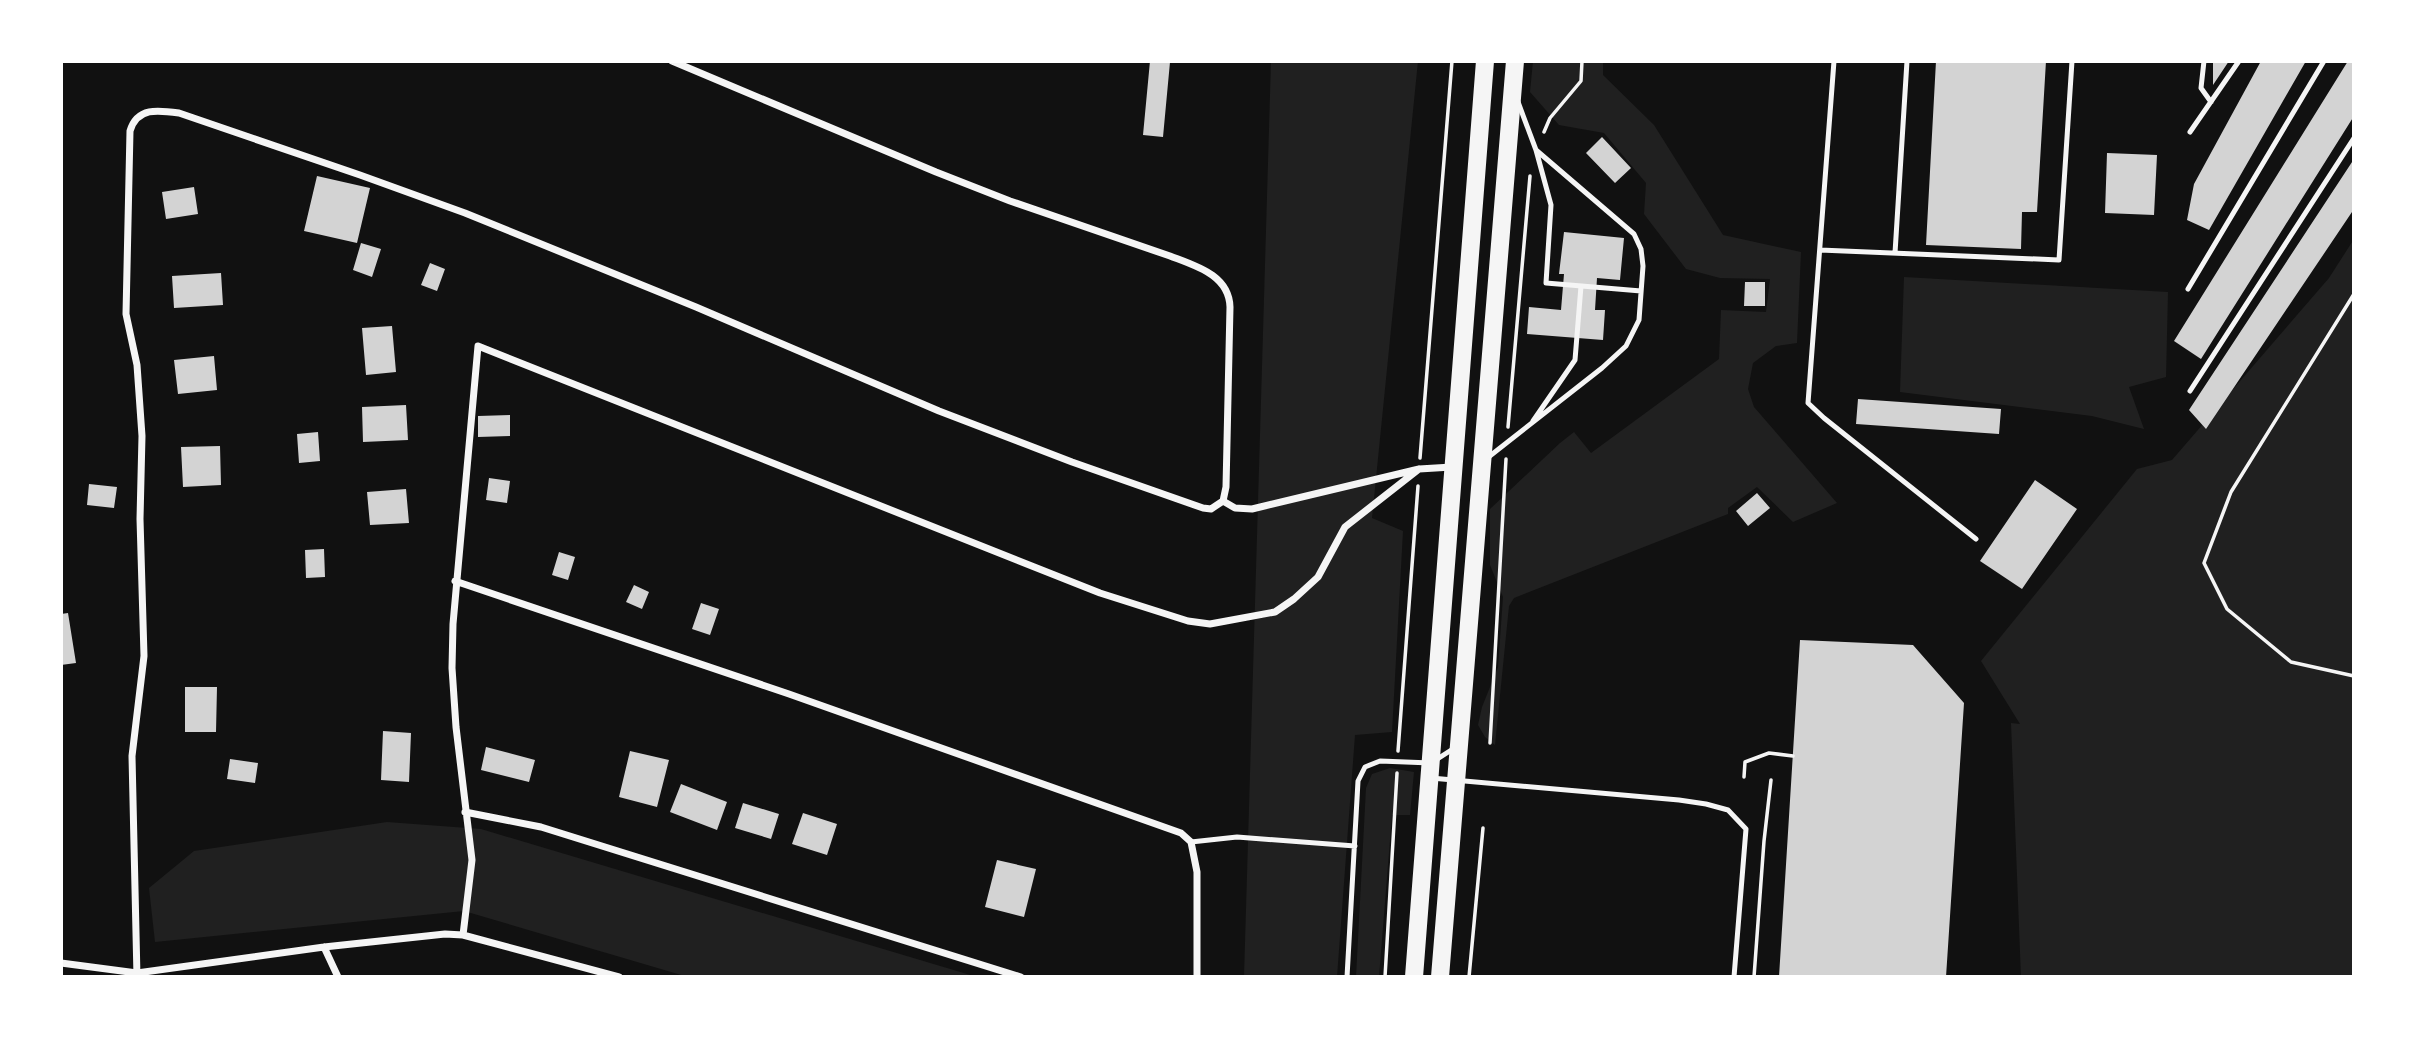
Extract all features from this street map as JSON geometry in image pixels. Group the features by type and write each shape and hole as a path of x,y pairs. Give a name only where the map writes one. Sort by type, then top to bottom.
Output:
{"main road":[{"path":"1414,977 1485,61"},
{"path":"1440,977 1515,61"}],"street":[{"path":"137,975 132,757 144,656 140,519 142,436 137,365 126,314 130,131 143,113 152,110 178,113 360,175 514,233 939,411 1072,462 1203,508 1211,509 1223,501 1227,487 1230,296 1216,277 1194,265 936,172 672,61"},
{"path":"463,935 472,860 452,668 456,581 478,346 1100,593 1188,621 1210,624 1275,612 1294,599 1318,577 1345,527 1419,469"},
{"path":"1223,501 1235,508 1252,509 1419,469 1452,467"},
{"path":"456,581 789,694 1181,832 1191,842 1197,872 1197,977"},
{"path":"465,812 541,827 1021,977"},
{"path":"61,963 137,975 324,947 445,934 463,935 619,977"},
{"path":"324,947 338,977"}],"lane":[{"path":"1834,61 1808,403 1976,539"},
{"path":"1895,253 1907,61"},
{"path":"1820,250 2059,260 2072,61"},
{"path":"2204,61 2201,88 2211,102"},
{"path":"2190,132 2239,61"},
{"path":"2188,289 2324,61"},
{"path":"1513,88 1536,150 1551,205 1546,283 1641,291"},
{"path":"2190,391 2354,138"},
{"path":"1483,461 1602,369 1626,346 1639,320 1643,266 1641,248 1634,234 1536,150"},
{"path":"1529,426 1575,360 1581,286"},
{"path":"1431,771 1460,745"},
{"path":"1347,977 1358,781 1365,767 1380,761 1398,761 1457,779 1706,804 1728,810 1746,829 1734,977"},
{"path":"1191,842 1237,837 1354,846"}],"path":[{"path":"1385,977 1419,469 1452,61"},
{"path":"1490,743 1507,443 1528,183 1536,150 1550,118 1581,81 1582,61"},
{"path":"2354,294 2231,492 2204,563 2227,609 2291,662 2354,676"},
{"path":"1744,777 1745,762 1769,754 1793,756"},
{"path":"1754,977 1771,780"},
{"path":"1469,977 1483,828"}],"shaded area":[{"path":"1271,61 1418,61 1372,518 1403,531 1392,732 1355,735 1337,977 1244,977"},
{"path":"1533,61 1603,61 1603,75 1654,125 1723,235 1801,252 1797,343 1776,346 1753,363 1748,389 1754,407 1837,503 1793,522 1757,487 1728,508 1728,514 1514,598 1509,606 1495,745 1485,737 1478,725 1498,667 1503,597 1490,565 1490,509 1574,432 1591,453 1719,359 1721,310 1766,312 1770,279 1720,278 1686,269 1644,214 1646,183 1604,133 1559,125 1530,92"},
{"path":"2354,239 2354,977 2021,977 2011,723 2020,724 1981,661 2137,469 2172,460 2329,278"},
{"path":"1904,277 2168,292 2166,377 2129,387 2144,429 2092,416 1900,392"},
{"path":"1390,768 1414,772 1410,815 1392,815 1379,977 1356,977 1366,788 1372,774"},
{"path":"387,822 481,829 977,977 688,977 464,911 155,942 149,888 194,851"}],"building":[{"path":"1150,61 1170,62 1163,137 1143,135"},
{"path":"1936,61 2046,61 2037,212 2022,212 2021,249 1926,245"},
{"path":"2213,61 2229,61 2213,85"},
{"path":"2261,61 2306,61 2209,230 2187,220 2194,184"},
{"path":"2348,61 2354,61 2354,116 2201,359 2174,341"},
{"path":"1602,137 1631,168 1615,183 1586,153"},
{"path":"2107,153 2157,155 2154,215 2105,213"},
{"path":"2354,159 2354,209 2206,429 2189,410"},
{"path":"317,176 370,188 357,243 304,231"},
{"path":"194,187 198,214 166,219 162,192"},
{"path":"1564,232 1624,238 1620,280 1597,278 1595,310 1605,310 1603,340 1527,334 1529,307 1561,310 1564,274 1559,274"},
{"path":"361,243 381,249 372,277 353,270"},
{"path":"430,263 445,269 437,291 421,285"},
{"path":"221,273 223,305 174,308 172,276"},
{"path":"1745,282 1765,282 1765,306 1744,306"},
{"path":"392,326 396,372 366,375 362,328"},
{"path":"214,356 217,390 178,394 174,360"},
{"path":"1858,399 2001,409 1999,434 1856,424"},
{"path":"406,405 408,440 363,442 362,407"},
{"path":"510,415 510,436 478,437 478,416"},
{"path":"318,432 320,461 299,463 297,434"},
{"path":"220,446 221,485 183,487 181,447"},
{"path":"489,478 510,481 507,503 486,500"},
{"path":"2035,480 2077,509 2022,589 1980,561"},
{"path":"89,484 117,487 114,508 87,505"},
{"path":"406,489 409,523 370,525 367,492"},
{"path":"1757,493 1770,508 1748,526 1736,511"},
{"path":"324,549 325,577 306,578 305,550"},
{"path":"559,552 575,557 568,580 552,575"},
{"path":"634,585 649,592 642,609 626,602"},
{"path":"701,603 719,609 710,635 692,629"},
{"path":"68,613 76,663 61,665 61,614"},
{"path":"1800,640 1913,645 1964,703 1946,977 1779,977"},
{"path":"185,687 217,687 216,732 185,732"},
{"path":"383,731 411,733 409,782 381,780"},
{"path":"486,747 535,760 529,782 481,770"},
{"path":"630,751 669,760 657,807 619,797"},
{"path":"230,759 258,763 255,783 227,779"},
{"path":"681,784 727,802 717,830 670,812"},
{"path":"743,803 779,814 771,839 735,828"},
{"path":"803,813 837,824 827,855 792,844"},
{"path":"997,860 1036,869 1024,917 985,907"}]}
